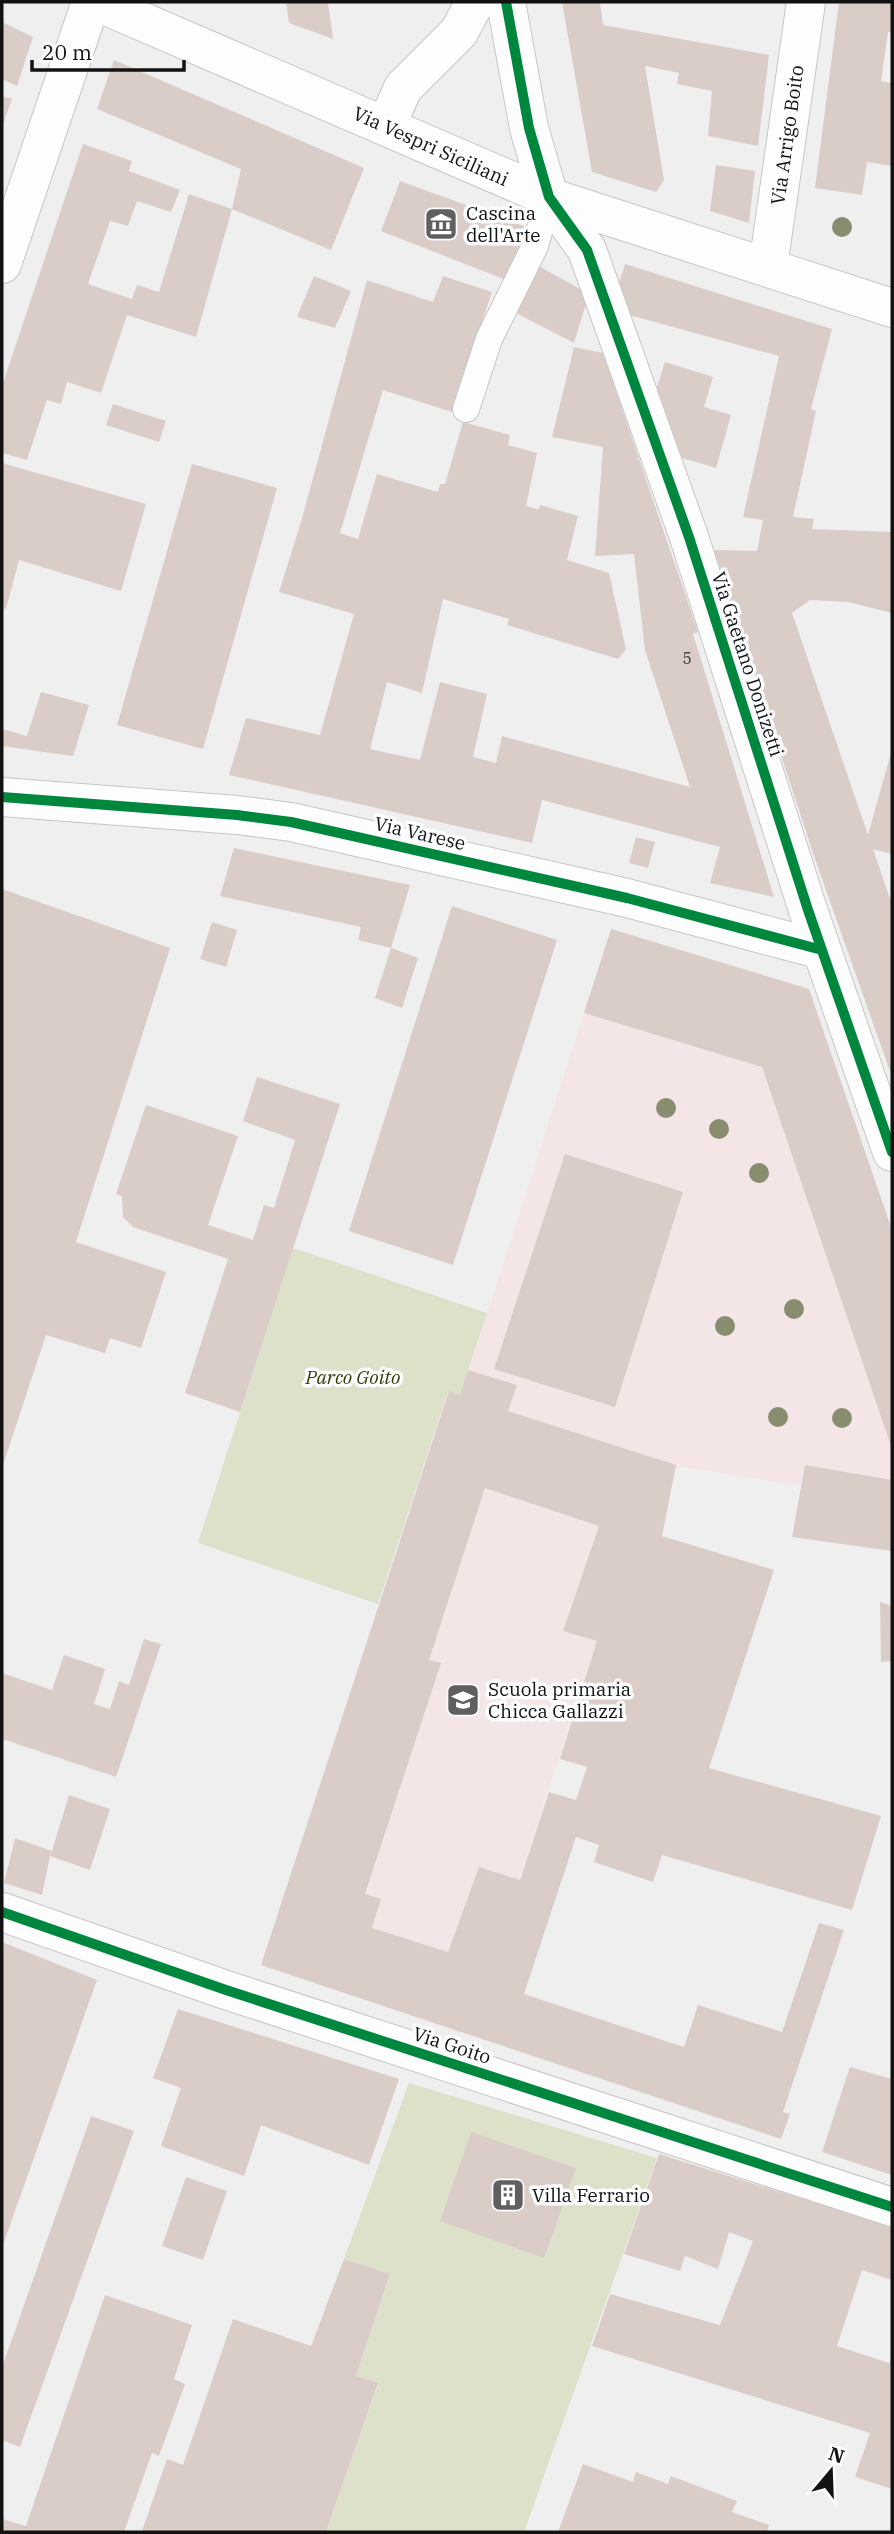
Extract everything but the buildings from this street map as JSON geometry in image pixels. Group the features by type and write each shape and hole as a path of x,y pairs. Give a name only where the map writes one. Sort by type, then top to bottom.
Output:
{"street":[{"path":"2,264 91,2"},
{"name":"Via Vespri Siciliani","path":"97,2 549,197 892,308"},
{"path":"386,126 403,88 452,39 475,2"},
{"path":"506,2 529,128 549,197"},
{"name":"Via Arrigo Boito","path":"768,267 806,2"},
{"name":"Via Gaetano Donizetti","path":"549,197 587,250 689,537 822,950 892,1152"},
{"name":"Via Varese","path":"2,797 291,822 627,898 822,950"},
{"name":"Via Goito","path":"2,1912 226,1990 892,2207"}],"lane":[{"path":"466,409 489,339 538,239 549,197"}],"shaded area":[{"path":"611,929 809,989 892,1230 892,1480 805,1465 800,1486 676,1466 662,1536 634,1532 467,2035 261,1965 449,1391 461,1395"}],"green space":[{"name":"Parco Goito","path":"293,1248 487,1313 460,1395 448,1392 378,1604 198,1543"},
{"path":"409,2083 657,2158 524,2532 326,2532 378,2384 356,2376 390,2275 344,2259"}],"cycle path":[{"path":"506,2 529,128 549,197 587,250 689,537 808,910 892,1152"},
{"path":"2,797 237,815 291,822 627,898 822,950"},
{"path":"2,1912 226,1990 892,2207"}],"place":[{"name":"Cascina dell'Arte","path":"441,224"},
{"name":"Scuola primaria Chicca Gallazzi","path":"463,1700"},
{"name":"Villa Ferrario","path":"508,2195"}]}
